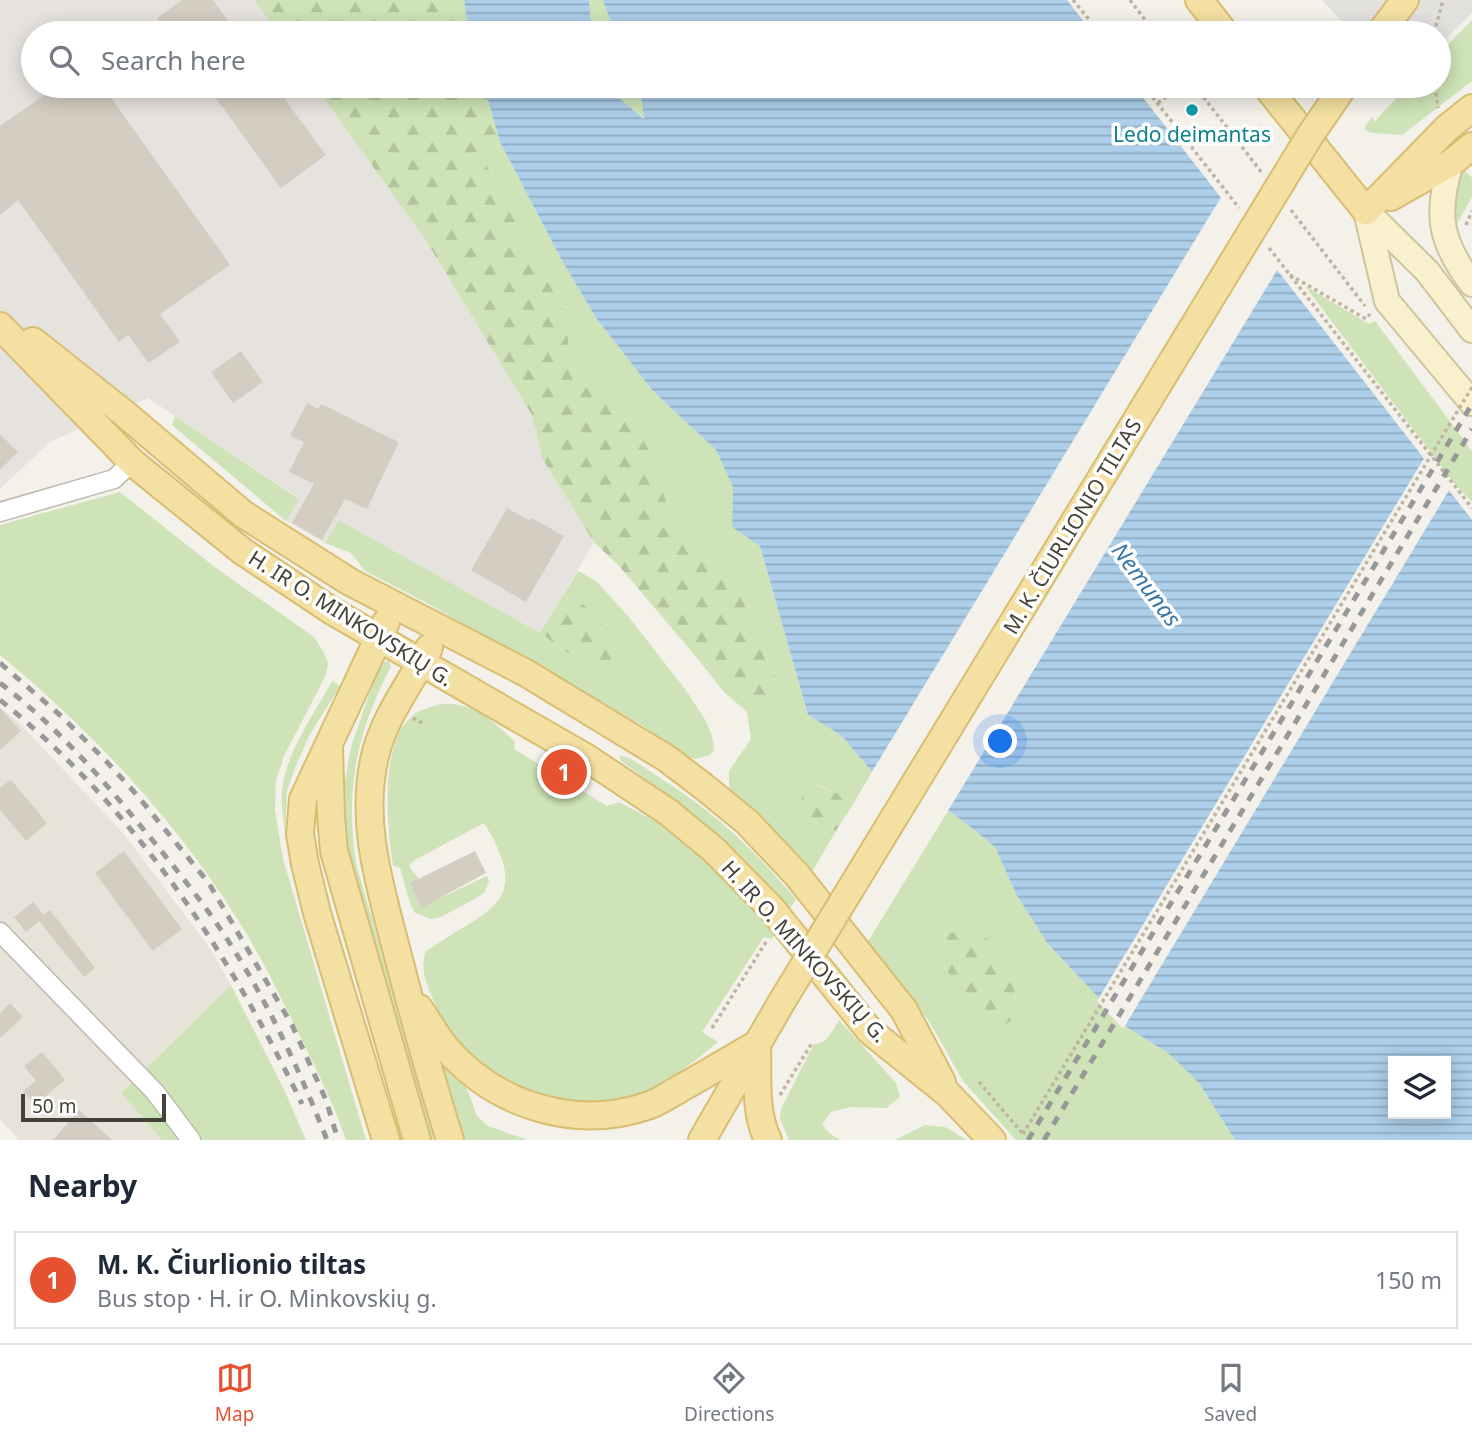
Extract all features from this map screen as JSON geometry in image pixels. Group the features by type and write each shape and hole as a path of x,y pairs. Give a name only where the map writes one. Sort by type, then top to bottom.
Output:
{"main road":[{"path":"1199,0 1216,21"},
{"path":"1389,21 1405,0"},
{"path":"1276,98 1366,211 1427,271 1472,330"},
{"name":"M. K. ČIURLIONIO TILTAS","path":"702,1140 781,1003 1294,161 1336,98"},
{"path":"1366,211 1447,128 1472,108"},
{"path":"1366,211 1451,163 1472,146"},
{"path":"1451,163 1443,189 1441,217 1450,253 1472,284"},
{"path":"1366,211 1387,301 1472,403"},
{"name":"H. IR O. MINKOVSKIŲ G.","path":"0,315 125,414 243,514 350,582 526,673 666,758 747,822 797,875 904,1010 947,1093"},
{"name":"H. IR O. MINKOVSKIŲ G.","path":"0,326 132,462 242,551 332,611 587,758 668,811 714,850 771,908 870,1031 947,1093"},
{"path":"386,1140 317,913 302,844 303,799 378,637 396,606"},
{"path":"440,628 386,722 376,752 369,792 370,838 375,865 406,987 450,1140"},
{"path":"329,744 334,851 417,1140"},
{"path":"406,987 444,1046 470,1071 498,1093 541,1111 589,1116 627,1112 653,1104 757,1044 760,1113 762,1129 768,1140"},
{"path":"947,1093 992,1140"}],"street":[{"path":"0,512 114,479 132,462"},
{"path":"0,932 155,1092 191,1140"}],"path":[{"path":"1130,0 1146,21"},
{"path":"1437,21 1443,0"},
{"path":"1075,2 1090,21"},
{"path":"1154,98 1240,210"},
{"path":"1158,103 1164,98"},
{"path":"1437,98 1439,117"},
{"path":"1264,242 1472,508"},
{"path":"1288,274 1366,319 1371,313"},
{"path":"979,1082 1023,1134 1472,387"},
{"path":"712,1028 766,942"},
{"path":"778,1100 812,1043"}],"shaded area":[{"path":"0,0 254,0 269,21 21,21 21,98 324,98 427,242 532,415 542,458 594,542 540,633 339,520 325,543 286,521 299,498 148,398 50,442 0,489"},
{"path":"1322,0 1472,0 1472,13 1451,33 1451,21 1342,21"},
{"path":"0,707 19,723 123,833 211,950 231,985 121,1093 162,1140 19,1140 0,1119"}],"green space":[{"path":"254,0 464,0 467,21 269,21"},
{"path":"589,0 603,0 611,21 591,21"},
{"path":"1472,20 1472,81 1451,97 1451,42"},
{"path":"324,98 487,98 500,142 485,149 483,159 516,217 516,247 538,264 565,313 569,349 620,401 651,453 670,514 707,561 737,587 778,685 774,697 761,699 748,693 697,658 619,566 594,542 542,458 532,415 427,242"},
{"path":"619,98 642,98 645,119"},
{"path":"1397,98 1450,98 1402,135 1371,133 1365,130 1372,117 1375,121"},
{"path":"500,142 560,257 596,318 653,391 716,450 733,487 732,527 760,546 808,715 842,736 872,772 850,809 837,795 809,783 801,795 804,812 820,825 836,831 812,872 772,829 733,797 729,786 729,771 751,739 747,712 724,692 697,658 761,699 778,685 737,587 707,561 670,514 651,453 620,401 569,349 565,313 538,264 516,247 516,217 483,159 485,149"},
{"path":"1464,169 1472,178 1472,197 1453,231 1454,192"},
{"path":"1305,286 1369,324 1375,321 1472,451 1472,502 1454,483"},
{"path":"175,416 299,499 286,521 172,425"},
{"path":"120,492 216,568 314,637 328,663 326,675 284,756 276,781 275,810 283,859 366,1140 346,1140 323,1083 261,960 238,920 187,847 99,745 0,655 0,525"},
{"path":"339,520 540,633 602,678 584,604 563,595 578,571 596,581 628,616 685,689 706,721 714,750 710,755 695,759 687,756 642,725 365,571 351,553 325,543"},
{"path":"563,595 579,601 590,610 613,642 621,666 620,676 614,683 602,678 540,633"},
{"path":"389,661 391,667 369,715 356,762 353,837 356,864 437,1140 431,1140 343,847 343,792 351,747 373,683 384,662"},
{"path":"332,681 340,686 309,736 287,791 285,833 282,797 286,771 296,744"},
{"path":"441,704 463,706 482,714 515,742 514,749 607,806 619,802 664,826 707,863 775,933 772,939 764,937 702,1032 718,1042 662,1084 637,1096 613,1102 557,1098 533,1092 511,1083 473,1057 443,1019 426,980 423,965 425,952 483,915 496,903 504,889 505,872 499,851 484,823 415,860 409,866 419,879 410,884 421,907 487,876 489,881 485,892 476,898 441,917 431,919 415,913 400,868 393,865 388,787 394,747 401,730 414,714"},
{"path":"620,755 635,761 678,790 732,832 796,899 790,909 739,854 672,798 620,760"},
{"path":"809,782 838,794 850,809 836,831 820,825 804,812 801,795"},
{"path":"948,811 995,847 1016,894 1048,944 1125,1026 1168,1053 1199,1083 1235,1140 1016,1140 963,1081 929,1021 867,943","holes":["999,947 1009,968 1016,999 966,990 945,969"]},
{"path":"976,932 1000,948 1010,971 1016,1008 1013,1018 1003,1026 990,1020 945,969 941,949 950,933"},
{"path":"231,985 306,1140 162,1140 121,1093"},
{"path":"839,1020 896,1083 900,1097 886,1108 851,1107 831,1112 822,1124 840,1140 789,1140 780,1119 781,1109 814,1044 826,1039"},
{"path":"439,1063 467,1089 477,1116 488,1126 528,1140 462,1140"},
{"path":"925,1125 945,1127 967,1140 895,1140"}],"water":[{"path":"464,0 589,0 591,21 467,21"},
{"path":"603,0 1067,0 1084,21 611,21"},
{"name":"Nemunas","path":"487,98 619,98 644,119 641,98 1143,98 1472,520 1472,1140 1235,1140 1199,1083 1168,1053 1125,1026 1048,944 1016,894 995,847 948,811 872,772 842,736 808,715 760,546 732,527 733,487 716,450 653,391 596,318 560,257 500,142"}],"pier":[{"path":"1223,194 1279,267 946,814 870,775"},
{"path":"1426,455 1451,487 1123,1029 1097,1001"}],"building":[{"path":"182,0 213,0 228,21 159,21 157,18"},
{"path":"40,98 112,98 230,265 160,314 180,342 148,363 128,335 119,342 18,200 0,215 0,126"},
{"path":"216,98 284,98 326,155 281,188"},
{"path":"241,351 263,382 233,403 211,372"},
{"path":"307,403 318,409 321,404 399,442 367,509 345,499 322,540 292,523 314,484 289,472 304,442 290,436"},
{"path":"0,434 18,452 0,470"},
{"path":"507,508 564,536 526,602 471,570"},
{"path":"0,708 21,731 0,750"},
{"path":"11,780 47,823 26,841 0,810 0,788"},
{"path":"124,851 182,929 153,951 95,873"},
{"path":"475,851 486,873 421,908 410,883"},
{"path":"33,902 44,915 50,910 95,968 84,977 39,921 26,932 14,917"},
{"path":"10,1003 23,1017 0,1038 0,1013"},
{"path":"42,1052 65,1080 35,1105 23,1091 36,1081 24,1066"},
{"path":"79,1110 112,1140 53,1140"}],"railway":[{"path":"1028,1140 1472,404"},
{"path":"1044,1140 1472,429"},
{"path":"0,663 61,716 106,761 208,882 292,1025 326,1100 338,1140"},
{"path":"0,683 37,714 87,764 153,841 210,914 245,967 275,1023 327,1140"},
{"path":"0,700 93,786 135,834 174,885 243,992 302,1104"}],"place":[{"name":"Ledo deimantas","path":"1192,110"},
{"name":"M. K. Čiurlionio tiltas","path":"564,772"}]}
